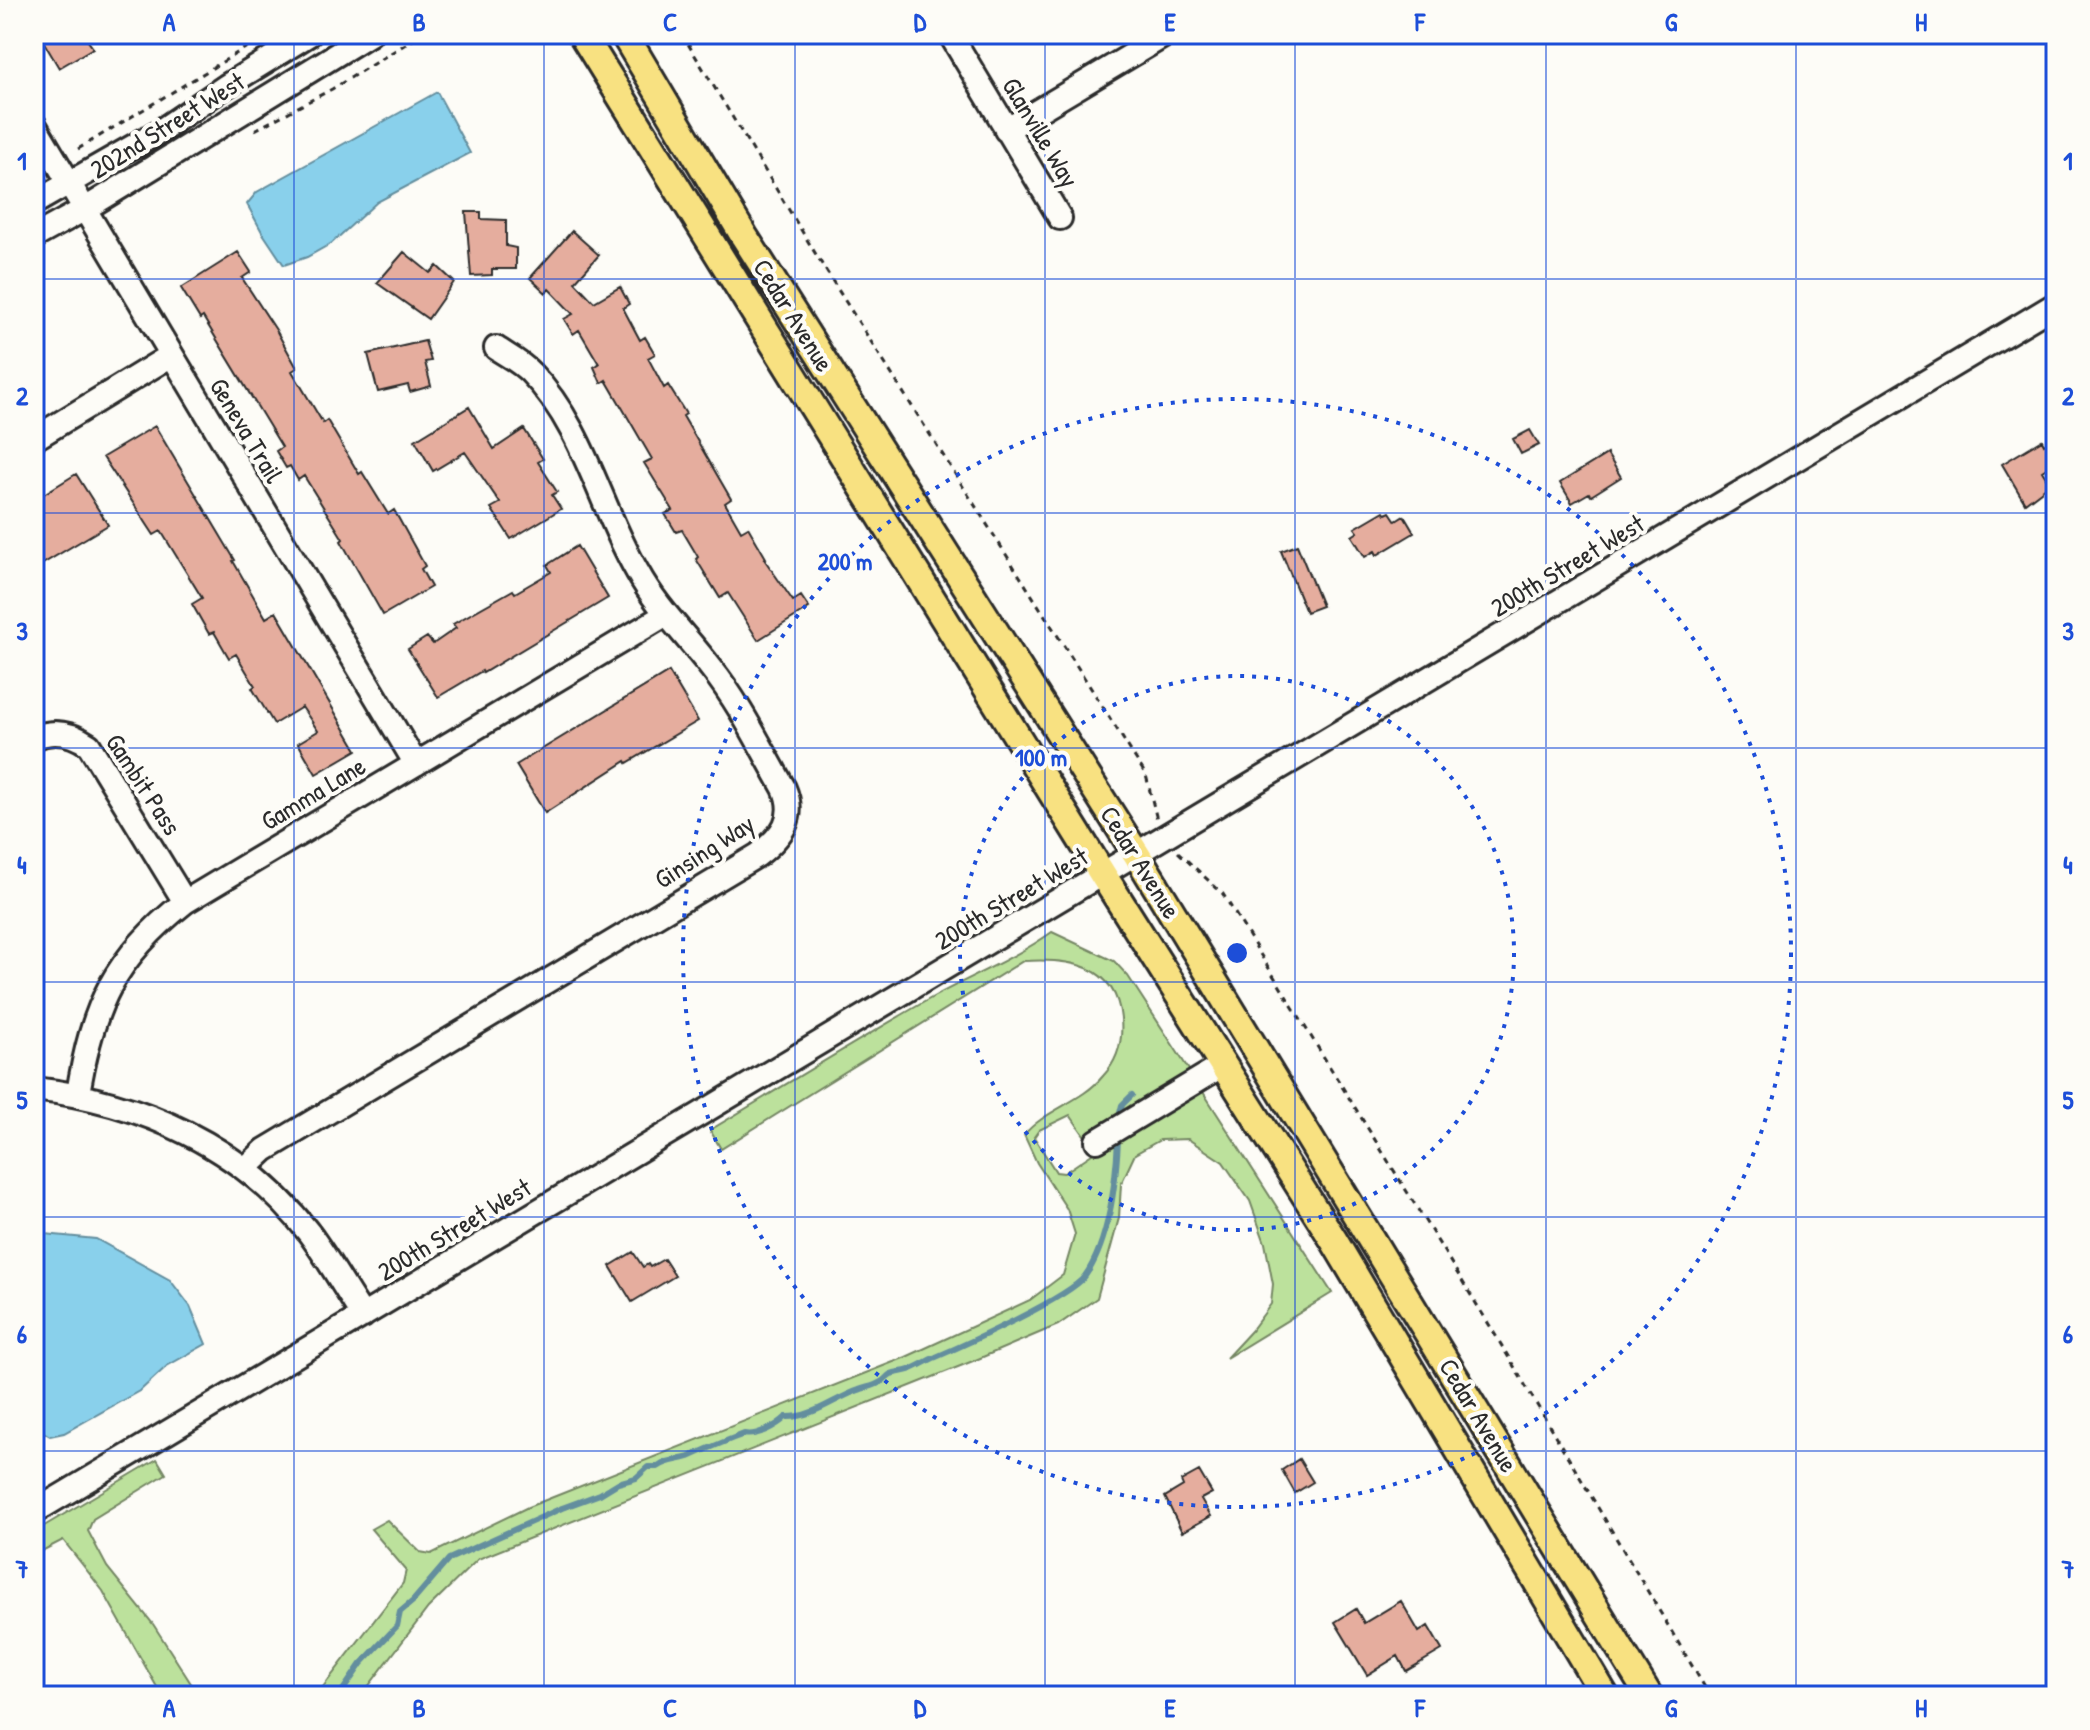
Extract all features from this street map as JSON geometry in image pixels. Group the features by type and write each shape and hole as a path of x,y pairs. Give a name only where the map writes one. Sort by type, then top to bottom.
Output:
{"main road":[{"name":"Cedar Avenue","path":"582,34 1103,875 1333,1239 1605,1696"},
{"name":"Cedar Avenue","path":"624,34 744,236 1137,855 1649,1696"}],"street":[{"name":"202nd Street West","path":"34,203 160,131 310,34"},
{"name":"202nd Street West","path":"40,246 85,209 370,34"},
{"name":"Glanville Way","path":"950,34 1060,218"},
{"path":"1006,130 1167,34"},
{"name":"Geneva Trail","path":"34,124 416,764"},
{"name":"200th Street West","path":"34,1512 2056,304"},
{"name":"Ginsing Way","path":"245,1169 265,1150 758,855 779,836 789,815 789,800 784,788 712,669 665,615 637,572 589,467 556,407 528,370 496,348"},
{"path":"34,439 170,356"},
{"name":"Gamma Lane","path":"78,1094 91,1026 105,994 137,945 185,902 665,615"},
{"name":"Gambit Pass","path":"34,738 53,733 67,734 79,737 89,745 185,902"},
{"path":"1097,1141 1223,1065"},
{"path":"34,1089 78,1094 134,1109 208,1144 245,1169 309,1233 363,1316"}],"path":[{"path":"254,131 332,89 422,34"},
{"path":"682,34 823,266 1146,775 1153,811 1165,838 1223,894 1490,1326 1710,1696"},
{"path":"78,149 255,42"},
{"path":"34,262 40,246"}],"green space":[{"path":"1052,932 1114,961 1128,976 1189,1070 1186,1076 1084,1135 1070,1115 1039,1130 1034,1137 1056,1172 1064,1173 1130,1128 1203,1092 1332,1293 1226,1358 1271,1304 1273,1284 1265,1243 1250,1201 1223,1162 1188,1139 1160,1140 1135,1154 1121,1184 1119,1218 1097,1298 1058,1325 478,1559 428,1608 361,1696 316,1696 403,1583 406,1570 371,1529 387,1520 420,1552 431,1554 528,1507 906,1357 1030,1300 1063,1275 1075,1234 1067,1209 1037,1163 1024,1135 1032,1126 1094,1085 1116,1056 1121,1027 1117,1001 1110,986 1087,968 1057,961 1023,961 721,1149 710,1130 905,1013 1008,959"},
{"path":"157,1459 166,1474 93,1519 88,1531 107,1567 153,1624 199,1696 162,1696 103,1591 63,1540 34,1555 34,1532"}],"water":[{"path":"437,92 470,153 377,202 332,243 284,265 247,204 257,192"},
{"path":"34,1233 96,1239 170,1280 190,1306 206,1344 167,1366 141,1390 64,1433 50,1436 40,1430 34,1420"}],"building":[{"path":"39,34 83,34 93,48 59,68"},
{"path":"466,212 481,212 481,219 506,220 506,246 516,248 516,269 492,269 492,275 471,276"},
{"path":"572,231 599,255 575,282 594,302 620,287 629,304 623,308 640,340 645,337 655,354 648,358 664,388 668,385 686,414 683,416 731,499 725,503 741,531 748,527 764,559 793,601 801,596 809,608 758,640 728,593 720,598 682,530 676,532 665,514 673,510 644,463 652,459 606,380 601,383 594,367 599,364 579,330 573,334 564,319 573,314 549,289 546,293 530,278"},
{"path":"238,252 251,272 242,278 297,368 292,371 323,423 327,420 359,474 362,472 388,514 394,510 425,566 421,569 431,587 383,615 341,541 343,539 304,476 298,480 290,466 286,468 276,451 282,447 203,317 200,319 181,288"},
{"path":"404,252 430,273 437,266 454,282 428,319 377,283"},
{"path":"425,341 431,361 425,362 431,386 410,392 408,385 378,392 368,354"},
{"path":"469,407 494,449 524,429 543,459 538,462 557,492 552,495 561,509 511,539 491,508 500,503 465,452 433,471 415,440"},
{"path":"155,426 266,618 276,612 357,750 316,774 298,743 318,731 302,707 274,724 236,654 229,658 214,632 209,634 192,604 202,598 161,531 154,535 103,457"},
{"path":"1530,430 1539,445 1521,454 1513,439"},
{"path":"2056,437 2056,462 2042,471 2050,484 2025,503 2002,464 2042,440 2044,444"},
{"path":"1607,454 1621,477 1591,496 1589,493 1572,503 1560,483"},
{"path":"76,474 108,525 34,569 34,500"},
{"path":"1384,511 1386,514 1390,512 1396,521 1404,516 1414,533 1377,555 1375,551 1365,557 1352,536 1358,532 1355,528"},
{"path":"1297,545 1322,606 1306,612 1281,551"},
{"path":"577,546 608,598 438,697 408,649 427,637 433,644 456,628 453,624 551,572 547,565"},
{"path":"669,672 698,721 626,761 545,813 516,765"},
{"path":"633,1252 643,1267 648,1264 650,1267 664,1259 675,1276 632,1302 610,1266"},
{"path":"1299,1459 1313,1482 1295,1493 1282,1470"},
{"path":"1199,1471 1212,1493 1201,1499 1211,1516 1182,1532 1165,1497 1183,1486 1181,1481"},
{"path":"1401,1601 1419,1632 1428,1626 1442,1650 1406,1671 1398,1656 1367,1675 1335,1622 1356,1609 1364,1623"}],"waterway":[{"path":"1120,1113 1122,1105 1132,1095"},
{"path":"339,1696 361,1664 397,1626 400,1612 449,1559 600,1494 618,1483 636,1478 648,1467 658,1467 744,1434 760,1432 786,1417 814,1411 850,1393 878,1384 891,1374 912,1369 1015,1320 1075,1285 1085,1276 1100,1246 1113,1192 1118,1140"}]}
